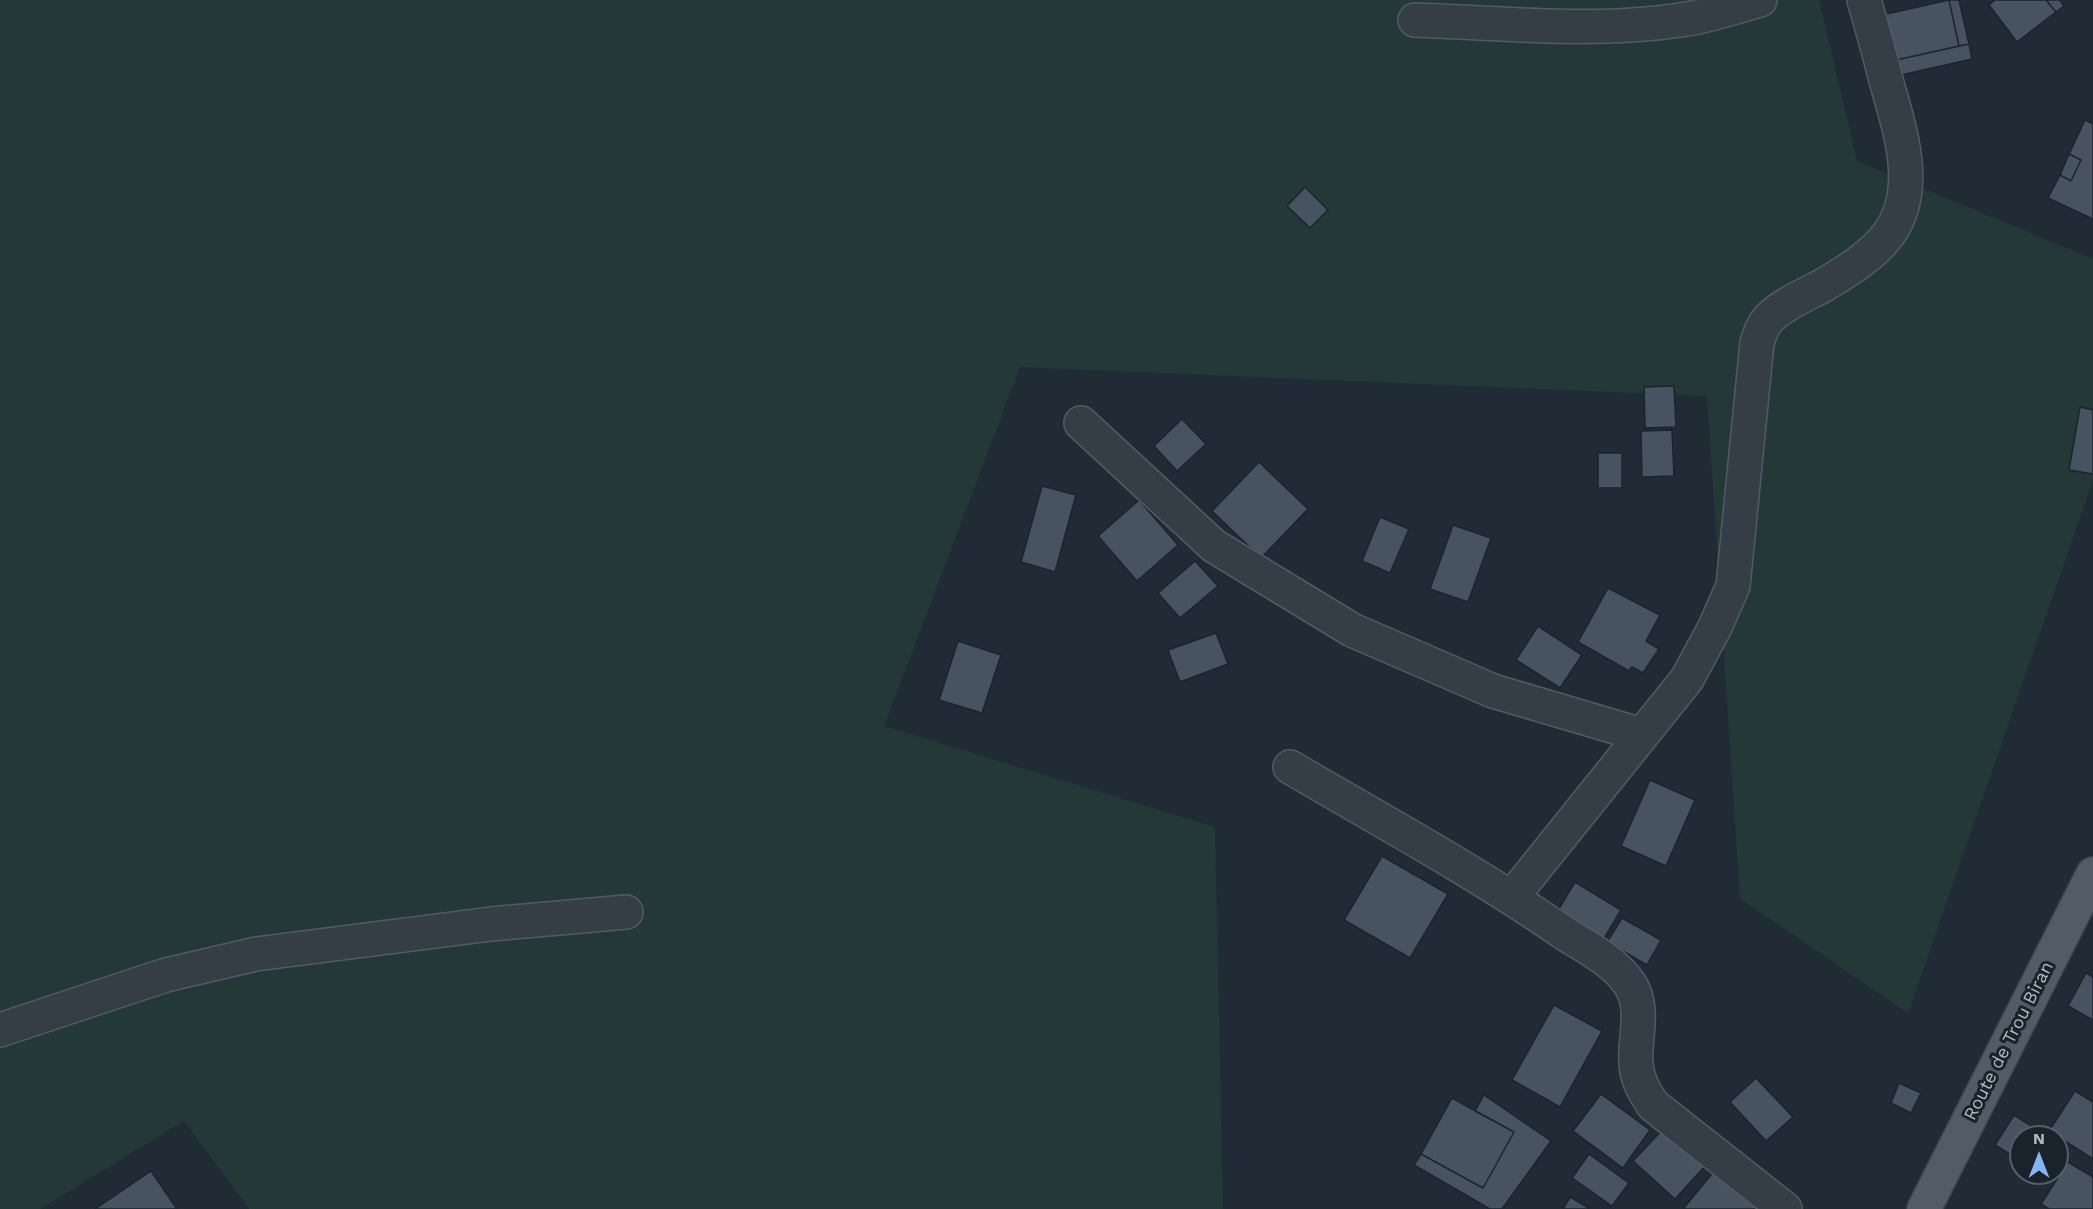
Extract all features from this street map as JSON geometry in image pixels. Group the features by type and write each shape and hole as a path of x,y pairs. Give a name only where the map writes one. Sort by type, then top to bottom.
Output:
{"main road":[{"name":"Route de Trou Biran","path":"1924,1209 2093,874"}],"street":[{"path":"1415,20 1588,26 1636,25 1683,20 1760,0"},
{"path":"1512,897 1687,678 1711,636 1733,586 1757,343 1762,328 1768,319 1846,272 1872,252 1889,234 1898,216 1906,176 1904,153 1900,128 1864,0"},
{"path":"1081,423 1214,546 1352,630 1493,691 1642,735"},
{"path":"1290,767 1512,897 1616,968 1630,984 1637,1006 1639,1024 1636,1062 1640,1085 1653,1105 1785,1209"},
{"path":"0,1030 166,975 256,954 491,924 626,912"}],"green space":[{"path":"0,0 1819,0 1857,161 2093,259 2093,480 1908,1013 1740,899 1707,396 1020,367 884,726 1215,827 1223,1209 249,1209 184,1121 40,1209 0,1209"}],"building":[{"path":"1949,0 1959,0 1969,44 1959,46"},
{"path":"1949,0 1959,46 1896,60 1886,14"},
{"path":"1995,0 2046,0 2056,12 2017,42 1989,5"},
{"path":"2046,0 2060,0 2064,6 2056,12"},
{"path":"1969,44 1972,59 1901,75 1896,60"},
{"path":"2085,120 2093,124 2093,219 2048,198 2060,175 2071,181 2081,160 2069,154"},
{"path":"2069,154 2081,160 2071,181 2060,175"},
{"path":"1305,187 1328,210 1310,228 1287,206"},
{"path":"1674,386 1676,427 1645,428 1644,387"},
{"path":"2080,407 2093,410 2093,474 2069,470"},
{"path":"1182,419 1206,444 1177,471 1154,446"},
{"path":"1672,430 1674,476 1642,477 1641,431"},
{"path":"1598,453 1622,453 1622,488 1598,488"},
{"path":"1259,462 1308,509 1261,558 1212,511"},
{"path":"1042,486 1076,495 1055,572 1021,562"},
{"path":"1139,500 1178,545 1137,581 1098,536"},
{"path":"1380,517 1409,529 1390,573 1362,561"},
{"path":"1453,525 1491,538 1468,602 1430,589"},
{"path":"1195,561 1218,586 1180,618 1158,593"},
{"path":"1608,588 1660,615 1646,641 1659,649 1643,673 1632,667 1629,671 1578,642"},
{"path":"1538,626 1582,655 1560,688 1516,660"},
{"path":"1216,633 1228,664 1180,682 1168,650"},
{"path":"958,641 1001,655 982,713 939,700"},
{"path":"1650,780 1695,800 1666,866 1621,846"},
{"path":"1382,856 1448,894 1410,958 1344,920"},
{"path":"1575,882 1621,910 1603,940 1557,912"},
{"path":"1622,918 1661,940 1647,965 1607,942"},
{"path":"2086,973 2093,977 2093,1020 2068,1006"},
{"path":"1554,1005 1602,1031 1560,1107 1512,1080"},
{"path":"1756,1078 1793,1117 1766,1141 1730,1102"},
{"path":"1899,1083 1921,1093 1911,1113 1891,1103"},
{"path":"2075,1091 2093,1102 2093,1159 2069,1144 2069,1125 2053,1125"},
{"path":"1601,1094 1650,1130 1623,1168 1573,1131"},
{"path":"1484,1095 1551,1141 1502,1209 1490,1209 1414,1165 1421,1154 1483,1188 1514,1132 1475,1111"},
{"path":"1452,1098 1514,1132 1483,1188 1421,1154"},
{"path":"2014,1115 2030,1125 2009,1125 2009,1154 1995,1145"},
{"path":"1666,1126 1707,1164 1675,1199 1633,1161"},
{"path":"1589,1154 1629,1183 1612,1206 1572,1178"},
{"path":"2069,1163 2093,1177 2093,1209 2049,1209 2041,1204 2053,1185 2069,1185"},
{"path":"1715,1170 1763,1209 1683,1209"},
{"path":"151,1171 177,1209 95,1209"},
{"path":"1570,1197 1590,1209 1563,1209"}]}
